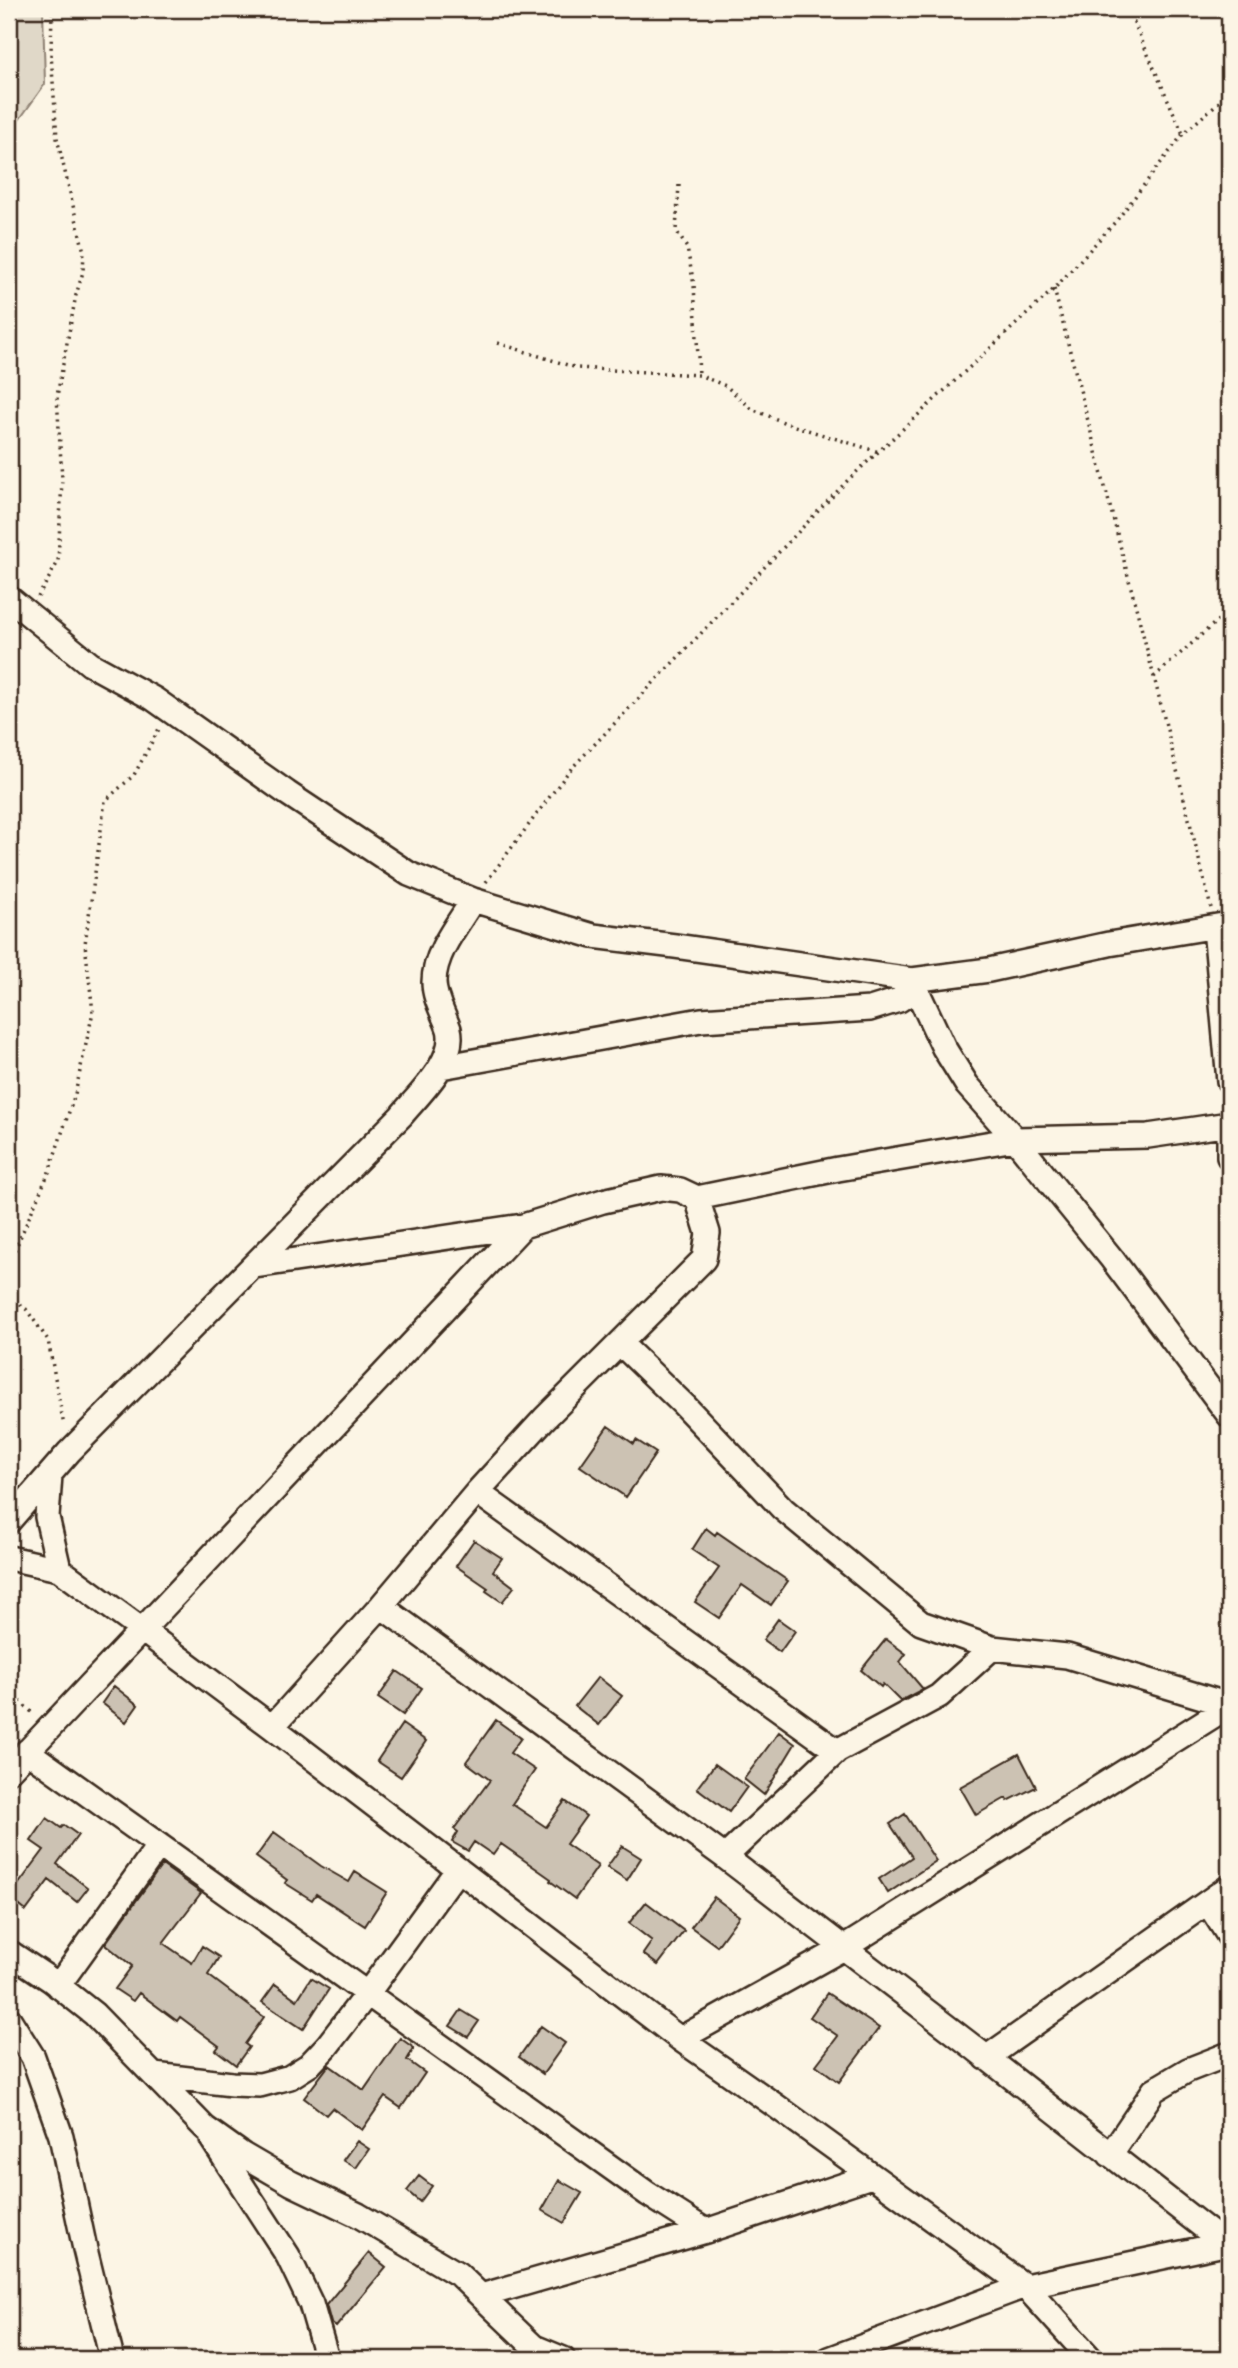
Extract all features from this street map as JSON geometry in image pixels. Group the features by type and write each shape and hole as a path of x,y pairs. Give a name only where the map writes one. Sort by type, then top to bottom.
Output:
{"street":[{"path":"9,598 90,664 169,710 409,874 473,900 593,936 675,946 914,984 1109,944 1222,926 1229,1081"},
{"path":"9,1521 69,1452 401,1116 441,1067 449,1046 450,1032 439,1006 434,982 440,954 473,900"},
{"path":"441,1067 701,1020 870,1009 899,1000 914,984"},
{"path":"914,984 944,1048 967,1085 1015,1139 1112,1259 1229,1415"},
{"path":"255,1266 523,1226 603,1201 661,1188 680,1190 697,1198 838,1169 1015,1139 1148,1136 1229,1124"},
{"path":"1229,1139 1229,1157"},
{"path":"272,1727 544,1419 704,1259 708,1233 697,1198"},
{"path":"9,1770 523,1226"},
{"path":"620,1343 684,1405 783,1509 921,1623 992,1648 1067,1656 1229,1706"},
{"path":"50,1475 47,1517 59,1569"},
{"path":"477,1492 837,1751"},
{"path":"9,1558 59,1569 142,1630 680,2039 1025,2286 1091,2359"},
{"path":"381,1606 724,1857 1227,2244"},
{"path":"724,1857 837,1751 939,1696 992,1648"},
{"path":"680,2039 842,1949 1229,1706"},
{"path":"27,1751 648,2193 706,2231"},
{"path":"58,1986 159,1845"},
{"path":"154,2075 260,2085 290,2077 309,2066 367,1994 458,1869"},
{"path":"986,2058 1229,1887"},
{"path":"1208,1903 1229,1936"},
{"path":"9,1952 94,2014 205,2128 290,2183 358,2215 458,2274 534,2347 563,2359"},
{"path":"9,2019 33,2057 61,2136 112,2359"},
{"path":"1110,2155 1154,2090 1188,2070 1229,2054"},
{"path":"205,2128 288,2256 311,2304 327,2359"},
{"path":"481,2296 706,2231 871,2176"},
{"path":"829,2359 1025,2286 1227,2244"}],"path":[{"path":"28,614 58,562 62,479 57,396 76,295 83,272 84,252 57,138 51,54 52,9"},
{"path":"1128,9 1183,134"},
{"path":"473,900 569,771 850,478 1054,289 1116,220 1183,134 1229,93"},
{"path":"679,185 676,230 687,248 694,285 699,375"},
{"path":"1054,289 1154,677 1222,926"},
{"path":"498,343 576,368 699,375 726,386 752,409 788,424 878,452"},
{"path":"1154,677 1226,613 1229,604"},
{"path":"9,1263 49,1171 75,1094 93,1012 85,944 105,801 134,775 169,710"},
{"path":"9,1296 26,1309 48,1340 69,1452"},
{"path":"9,1692 49,1727"}],"shaded area":[{"path":"9,9 43,9 45,84 9,134"}],"building":[{"path":"608,1426 634,1444 636,1440 656,1453 626,1497 580,1466"},
{"path":"706,1528 715,1535 717,1532 788,1581 771,1605 742,1585 719,1618 695,1602 719,1568 692,1550"},
{"path":"474,1540 502,1558 493,1571 514,1587 502,1602 486,1591 488,1588 456,1566"},
{"path":"778,1619 795,1631 780,1652 763,1640"},
{"path":"886,1639 906,1654 900,1662 923,1689 900,1701 883,1684 881,1687 861,1670"},
{"path":"397,1671 422,1688 403,1715 378,1698"},
{"path":"598,1677 622,1696 599,1725 575,1706"},
{"path":"114,1686 138,1705 126,1722 102,1703"},
{"path":"496,1720 521,1738 510,1753 535,1770 512,1804 546,1827 565,1801 586,1816 566,1844 598,1866 575,1899 501,1844 493,1855 474,1842 468,1851 452,1842 458,1832 454,1829 490,1780 466,1762"},
{"path":"402,1724 426,1741 401,1777 377,1761"},
{"path":"779,1732 795,1744 764,1795 744,1779"},
{"path":"1019,1754 1036,1787 1008,1801 1006,1798 976,1815 960,1787"},
{"path":"715,1764 747,1787 729,1812 697,1788"},
{"path":"905,1814 936,1861 888,1893 879,1879 912,1857 890,1824"},
{"path":"47,1818 78,1835 57,1864 88,1888 77,1902 49,1880 26,1911 9,1897 44,1850 31,1841"},
{"path":"274,1832 321,1866 349,1882 355,1872 387,1892 365,1926 316,1894 312,1900 285,1883 287,1880 256,1857"},
{"path":"622,1846 641,1858 627,1880 607,1867"},
{"path":"162,1865 201,1893 163,1943 192,1963 202,1946 219,1957 208,1975 264,2017 245,2044 249,2047 236,2065 216,2050 219,2046 180,2017 177,2021 139,1993 133,2001 115,1989 132,1966 105,1944"},
{"path":"714,1897 739,1916 717,1946 691,1927"},
{"path":"646,1902 684,1931 658,1965 643,1954 652,1941 629,1923"},
{"path":"311,1978 329,1989 303,2029 262,2002 275,1984 297,2000"},
{"path":"827,1993 879,2028 839,2082 816,2065 838,2036 810,2017"},
{"path":"461,2010 479,2021 468,2037 450,2026"},
{"path":"541,2026 565,2043 543,2074 519,2057"},
{"path":"400,2038 414,2048 407,2060 425,2073 401,2108 385,2097 362,2130 332,2108 326,2115 304,2098 329,2065 364,2090"},
{"path":"357,2141 369,2149 356,2168 343,2160"},
{"path":"419,2176 432,2186 420,2202 407,2191"},
{"path":"559,2180 582,2193 564,2223 542,2210"},
{"path":"369,2253 386,2267 336,2327 331,2323 326,2305"}]}
